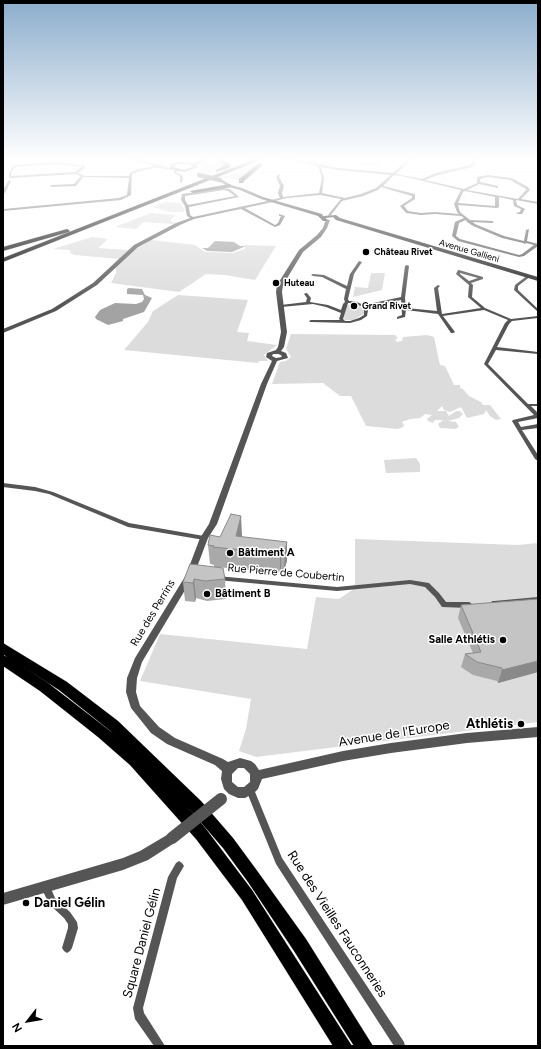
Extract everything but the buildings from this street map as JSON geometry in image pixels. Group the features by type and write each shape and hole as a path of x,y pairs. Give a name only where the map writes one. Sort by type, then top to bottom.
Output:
{"highway":[{"path":"3,256 124,208"},
{"path":"3,260 136,208"},
{"path":"131,210 137,208"},
{"path":"3,249 67,231"},
{"path":"3,648 63,686 113,725 196,806 228,843 253,877 300,945 364,1046"},
{"path":"3,660 44,687 103,733 135,761 170,798 201,834 247,894 343,1046"}],"main road":[{"name":"Avenue Gallieni","path":"298,208 538,279"},
{"name":"Avenue Gallieni","path":"331,217 529,276"},
{"path":"328,220 331,217"}],"street":[{"path":"3,210 26,208"},
{"path":"187,208 188,215 193,218"},
{"path":"3,331 54,310 95,284 136,246 178,224 193,218 242,208 275,226 279,224 283,216 280,215"},
{"path":"331,217 339,208"},
{"path":"402,208 407,212 421,214 462,215"},
{"path":"457,208 467,220 490,232 525,243 538,245"},
{"path":"518,213 521,213 523,209 521,208"},
{"path":"278,352 281,347 284,332 280,285 301,251 319,236 325,228 328,220"},
{"path":"492,222 467,220 457,222 454,236 459,240 519,256 538,245"},
{"path":"525,243 528,230"},
{"path":"343,321 341,319 345,304 347,302 346,299 352,272 360,262"},
{"path":"398,318 404,316 405,309 403,298 407,266"},
{"path":"469,282 482,278 459,271 458,274 471,285 470,297 484,308 511,320 538,317"},
{"path":"313,276 323,276 348,288"},
{"path":"529,276 516,286 516,290 538,311"},
{"path":"438,286 436,288 439,314 453,332"},
{"path":"306,294 309,298 308,303"},
{"path":"347,302 364,306 403,298"},
{"path":"281,306 308,303 327,306 343,312"},
{"path":"311,321 354,321 362,318 367,313 364,306"},
{"path":"405,309 439,314 484,308"},
{"path":"511,320 507,323 486,364 538,416"},
{"path":"494,348 538,353"},
{"path":"278,352 284,354 285,356 283,359 275,360 268,356 270,353 278,352"},
{"name":"Rue des Perrins","path":"229,769 219,762 170,741 155,730 136,708 131,692 132,678 138,661 190,575 204,538 213,524 228,486 233,464 264,384 275,360"},
{"path":"528,405 538,405"},
{"path":"538,416 515,421 514,423 538,459"},
{"path":"519,429 538,426"},
{"path":"3,485 51,493 128,525 204,538"},
{"name":"Rue Pierre de Coubertin","path":"190,575 337,589 410,582 427,585 438,595 444,605 476,604"},
{"path":"484,604 538,599"},
{"name":"Avenue de l'Europe","path":"257,775 343,756 391,748 468,738 538,732"},
{"path":"243,764 252,767 257,775 256,784 250,790 237,792 229,788 226,781 229,769 233,766 243,764"},
{"path":"3,898 46,887 123,864 144,856 172,838 221,798 229,788"},
{"name":"Rue des Vieilles Fauconneries","path":"250,790 279,861 400,1046"},
{"name":"Square Daniel Gélin","path":"160,1046 139,1015 138,1008 173,877 178,866"},
{"path":"46,887 52,901 68,915 72,922 73,928 67,948"}],"shaded area":[{"path":"155,208 184,208 185,210 183,212 169,212"},
{"path":"151,213 175,215 170,221 176,223 144,222 136,229 115,227"},
{"path":"92,237 108,239 98,248 129,250 119,259 75,255 70,253 70,250 53,249"},
{"path":"151,240 195,245 205,252 233,253 245,249 245,245 276,246 255,280 225,275 206,274 179,292 111,283 116,273 116,265 132,249"},
{"path":"215,241 234,242 240,246 246,246 232,252 207,251 202,248 208,248"},
{"path":"371,273 385,273 382,290 353,297 355,287 368,288"},
{"path":"127,289 142,289 145,295 152,298 144,312 123,319 123,321 108,325 96,319 95,317 100,310 115,303 136,304 142,302 144,299 143,295 127,294"},
{"path":"178,295 248,300 237,332 249,333 247,341 277,345 264,355 268,361 259,361 258,363 124,350 148,322 153,311"},
{"path":"353,303 362,307 364,314 353,320 345,320 343,318 346,306"},
{"path":"291,334 395,335 398,338 395,340 397,342 402,341 403,337 427,335 434,337 440,365 445,366 454,385 460,385 460,388 463,389 469,396 481,402 483,405 490,405 501,419 496,420 490,416 486,410 484,414 467,418 461,407 450,412 444,410 442,406 437,411 446,411 449,416 456,411 460,411 463,414 459,418 448,421 456,422 459,427 455,429 440,428 438,424 443,420 435,420 433,423 427,419 432,415 425,414 420,418 402,422 404,425 403,427 398,429 366,426 351,396 340,396 323,383 272,384 280,362 286,361 291,357 286,349"},
{"path":"416,458 420,464 420,472 386,473 384,460"},
{"path":"355,539 518,545 538,543 538,722 256,757 239,751 246,729 251,699 140,681 160,634 307,649 316,597 339,599 352,590 355,584"}],"place":[{"name":"Château Rivet","path":"366,252"},
{"name":"Huteau","path":"276,283"},
{"name":"Grand Rivet","path":"354,306"},
{"name":"Bâtiment A","path":"230,553"},
{"name":"Bâtiment B","path":"207,594"},
{"name":"Salle Athlétis","path":"503,640"},
{"name":"Athlétis","path":"521,724"},
{"name":"Daniel Gélin","path":"26,903"}]}
